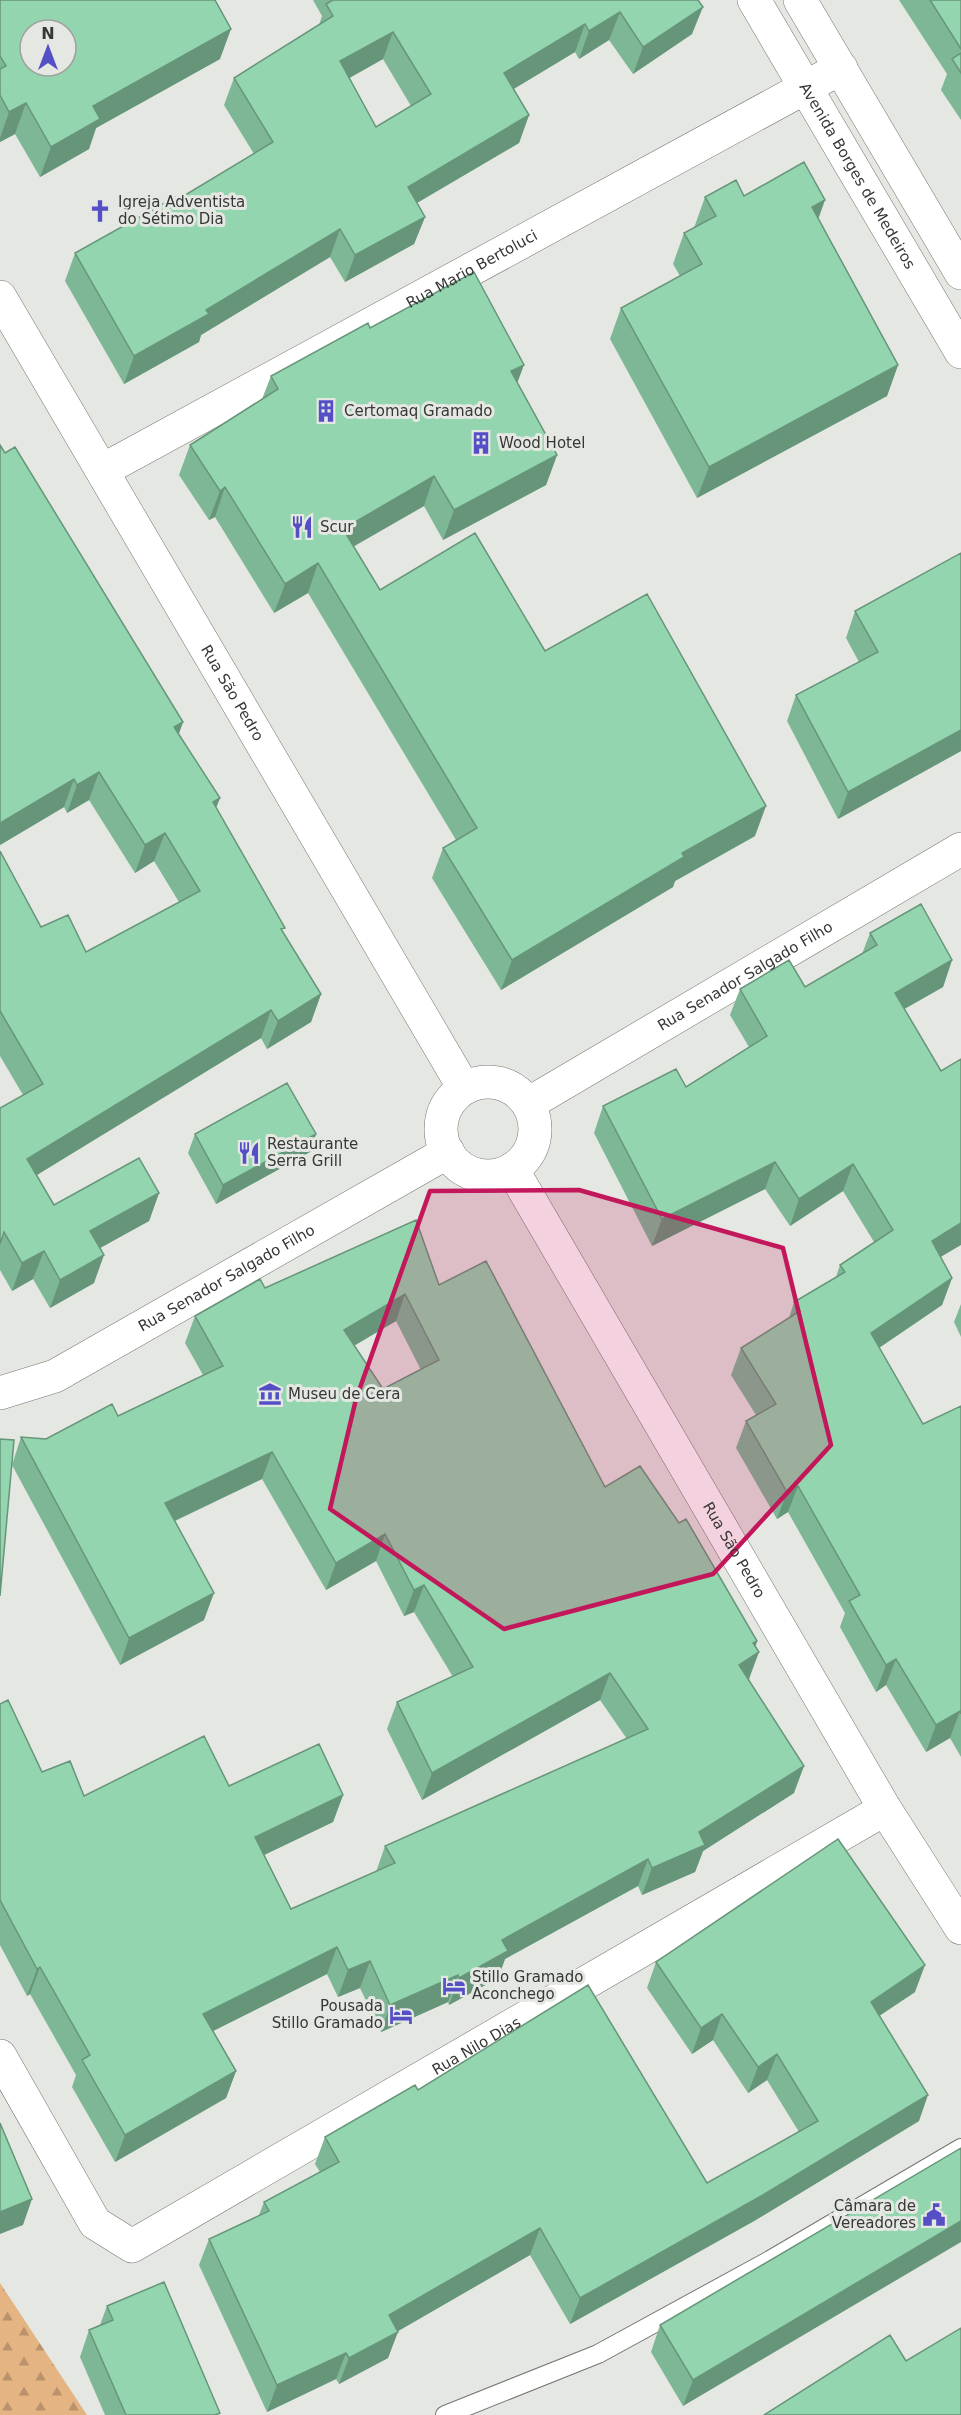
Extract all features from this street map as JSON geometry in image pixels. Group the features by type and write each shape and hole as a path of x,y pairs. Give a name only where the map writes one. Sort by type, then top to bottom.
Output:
{"main road":[{"name":"Avenida Borges de Medeiros","path":"754,0 961,352"},
{"path":"800,0 961,273"},
{"name":"Rua Mario Bertoluci","path":"103,470 841,68"},
{"name":"Rua São Pedro","path":"0,297 464,1088"},
{"name":"Rua Senador Salgado Filho","path":"528,1104 961,849"},
{"path":"478,1083 500,1084 519,1093 528,1104 534,1118 535,1132 531,1147 524,1159 512,1169 499,1174 470,1172 457,1164 448,1152 442,1139 441,1124 452,1098 464,1088 478,1083"},
{"name":"Rua Senador Salgado Filho","path":"0,1393 55,1376 448,1152"},
{"name":"Rua São Pedro","path":"512,1169 885,1809 961,1928"},
{"name":"Rua Nilo Dias","path":"0,2056 96,2223 132,2246 885,1809"}],"lane":[{"path":"445,2415 598,2354 770,2260 961,2148"}],"highlighted area":[{"path":"579,1190 783,1248 831,1445 713,1574 504,1629 330,1509 356,1399 430,1191"}],"green space":[{"path":"0,2283 87,2415 0,2415"}],"building":[{"path":"0,0 215,0 231,29 93,106 100,119 51,147 26,103 9,112 0,95 0,69 6,66 0,56"},
{"path":"333,0 698,0 703,7 643,47 620,12 589,31 585,24 504,73 529,115 408,187 425,217 355,255 340,229 206,310 209,314 134,356 75,253 175,197 177,200 273,142 234,78 333,16 326,4","holes":["393,32 431,94 376,127 340,61"]},
{"path":"930,0 961,0 961,49"},
{"path":"961,53 961,73 952,59"},
{"path":"804,162 825,200 812,207 898,365 709,467 621,308 702,264 684,233 716,216 705,197 736,180 744,196"},
{"path":"474,272 524,365 511,371 557,455 454,510 434,476 343,529 380,590 475,533 545,651 647,594 766,806 682,853 684,857 512,960 443,848 477,828 318,563 285,584 225,487 220,491 190,445 278,389 271,376 368,323 370,328"},
{"path":"0,445 5,453 15,447 183,722 174,727 220,798 213,802 285,928 281,929 321,994 278,1021 271,1010 27,1159 54,1205 139,1158 159,1193 90,1231 104,1255 60,1280 44,1251 22,1263 4,1232 0,1244 0,1108 43,1084 0,1011 0,851 41,927 68,915 86,952 200,891 165,833 145,845 99,772 77,785 74,779 0,823"},
{"path":"961,553 961,730 848,792 796,695 878,652 855,611"},
{"path":"921,904 952,960 895,993 941,1071 961,1059 961,1223 932,1241 952,1278 871,1333 923,1424 961,1406 961,1714 960,1711 936,1725 896,1659 886,1665 849,1601 860,1595 798,1486 787,1492 746,1421 776,1404 741,1348 800,1311 794,1302 845,1272 840,1265 893,1230 853,1164 799,1199 775,1162 662,1219 603,1106 676,1069 686,1087 767,1036 740,989 789,960 805,987 877,945 870,933"},
{"name":"Restaurante Serra Grill","path":"287,1083 316,1134 223,1185 195,1134"},
{"path":"416,1220 439,1285 486,1261 605,1487 640,1466 679,1523 686,1519 757,1641 753,1643 759,1652 739,1665 804,1766 699,1832 705,1845 652,1868 648,1859 502,1940 508,1951 459,1978 458,1975 390,2005 370,1961 348,1970 337,1947 203,2014 236,2071 125,2135 82,2060 90,2055 40,1967 37,1969 0,1900 0,1704 8,1700 42,1772 70,1761 84,1796 204,1736 229,1786 319,1744 343,1795 255,1837 291,1909 395,1863 385,1846 648,1729 610,1673 432,1773 397,1702 473,1667 424,1585 414,1590 385,1534 336,1563 272,1452 165,1503 214,1593 129,1638 21,1437 46,1439 112,1404 118,1416 223,1366 195,1316 260,1279 265,1288","holes":["405,1294 439,1360 383,1389 344,1330"]},
{"path":"0,1439 14,1440 0,1596"},
{"path":"838,1839 925,1965 871,2002 928,2095 763,2195 580,2298 540,2228 389,2315 398,2332 349,2358 346,2353 277,2385 209,2239 269,2211 264,2202 339,2162 325,2137 415,2085 418,2090 588,1985 707,2183 818,2121 777,2054 758,2067 722,2014 701,2028 656,1962"},
{"path":"0,2123 32,2199 0,2212"},
{"path":"961,2148 961,2221 693,2380 660,2325"},
{"path":"164,2282 220,2413 215,2415 126,2415 89,2330 113,2320 107,2306"},
{"path":"961,2328 961,2415 764,2415 890,2335 906,2361"}],"place":[{"name":"Igreja Adventista do Sétimo Dia","path":"100,211"},
{"name":"Certomaq Gramado","path":"326,411"},
{"name":"Wood Hotel","path":"481,443"},
{"name":"Scur","path":"302,527"},
{"name":"Restaurante Serra Grill","path":"249,1153"},
{"name":"Museu de Cera","path":"270,1394"},
{"name":"Stillo Gramado Aconchego","path":"454,1986"},
{"name":"Pousada Stillo Gramado","path":"401,2015"},
{"name":"Câmara de Vereadores","path":"934,2215"}]}
